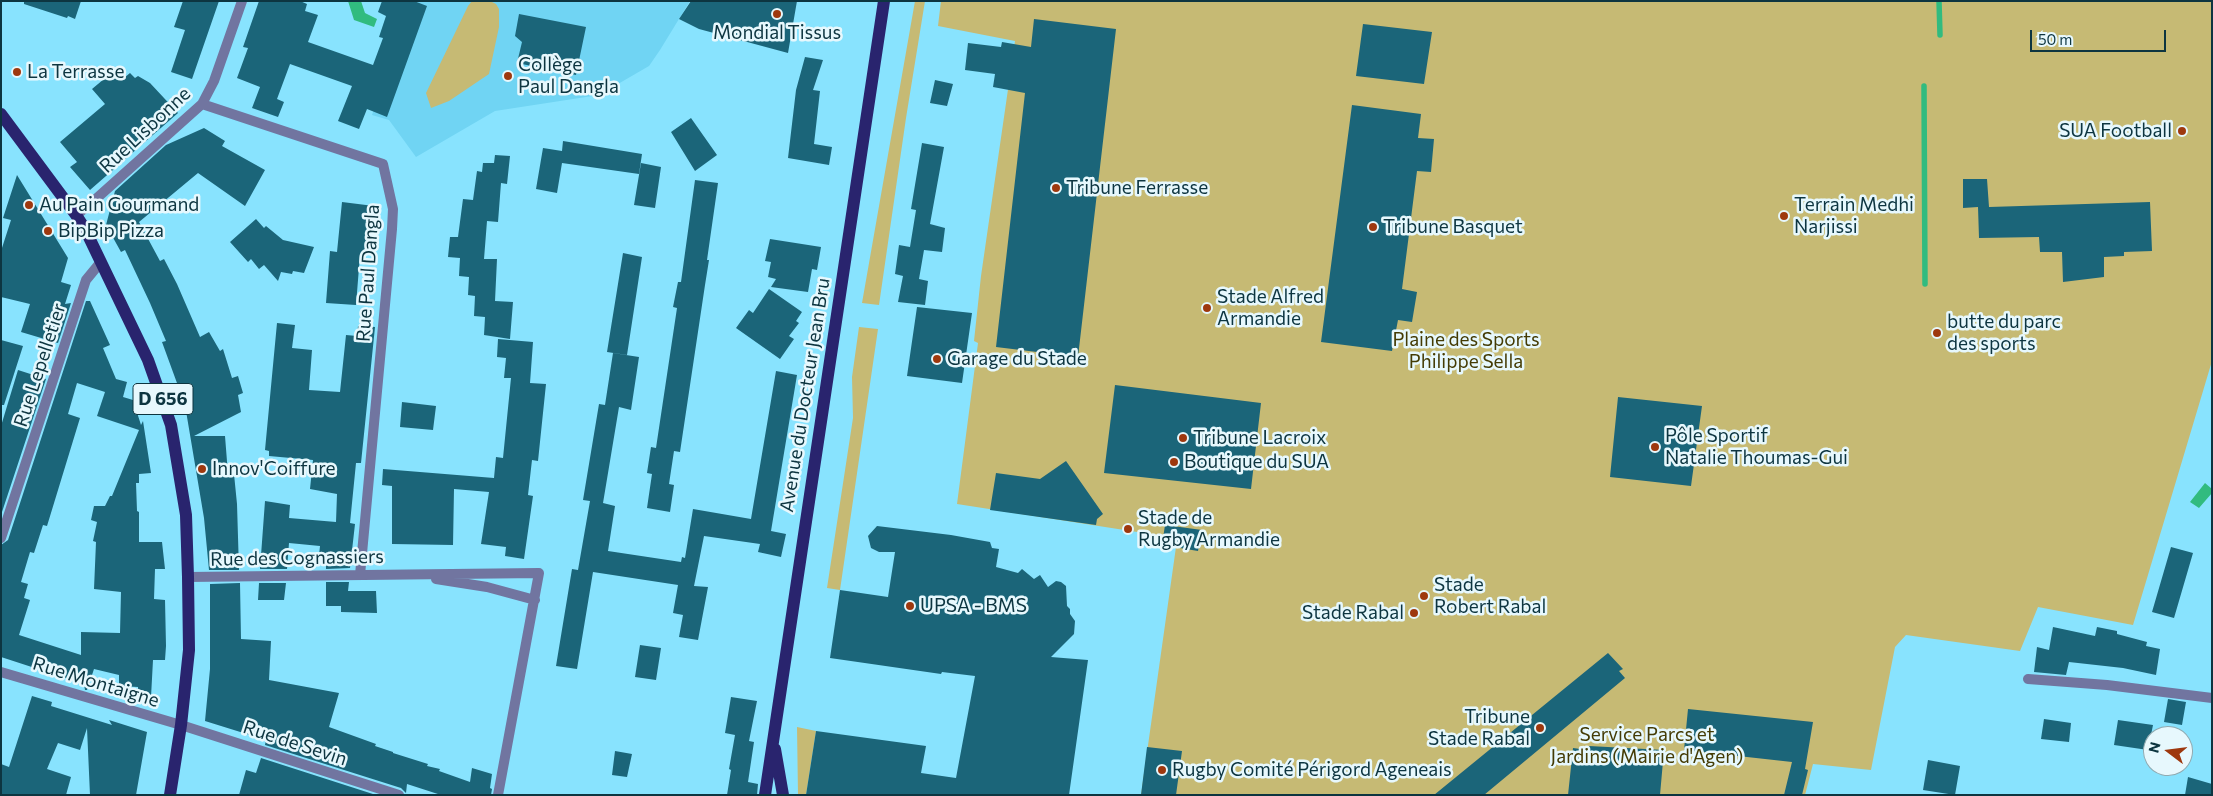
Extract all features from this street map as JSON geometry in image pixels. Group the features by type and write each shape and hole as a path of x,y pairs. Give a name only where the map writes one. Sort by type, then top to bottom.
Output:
{"main road":[{"name":"Avenue du Docteur Jean Bru","path":"765,795 884,1"},
{"name":"D 656","path":"1,114 76,215 148,360 171,425 186,516 189,650 182,725 170,795"},
{"path":"773,739 783,795"}],"street":[{"name":"Rue Lisbonne","path":"76,215 202,104 214,81 242,1"},
{"name":"Rue Paul Dangla","path":"202,104 383,164 393,209 392,229 360,574"},
{"name":"Rue Lepelletier","path":"1,538 86,280 100,263"},
{"path":"406,574 539,573 498,795"},
{"name":"Rue des Cognassiers","path":"188,577 406,574"},
{"path":"406,574 487,587 535,600"},
{"name":"Rue Montaigne","path":"1,672 182,725"},
{"path":"2028,680 2107,684 2212,698"},
{"name":"Rue de Sevin","path":"182,725 399,795"}],"shaded area":[{"path":"348,1 361,1 365,13 377,19 374,27 354,20"},
{"name":"Collège Paul Dangla","path":"412,1 690,1 649,66 599,95 495,111 416,157 389,120 372,115"},
{"path":"2205,483 2212,489 2212,493 2199,508 2190,502"}],"green space":[{"path":"472,1 490,1 496,4 499,9 499,27 489,74 449,101 431,108 426,93"},
{"path":"915,1 925,1 879,305 862,303"},
{"name":"Plaine des Sports Philippe Sella","path":"941,1 2212,1 2212,361 2133,625 2038,607 2020,651 1906,635 1895,647 1871,770 1813,764 1805,795 1141,795 1176,547 1162,545 1163,536 957,504 978,343 974,341 981,276 1015,41 938,26"},
{"path":"859,327 878,329 840,590 827,588 853,418 852,377"},
{"path":"797,727 816,731 806,795 798,795"}],"building":[{"path":"24,1 81,1 75,19 24,4"},
{"path":"183,1 219,1 192,79 171,72 185,30 174,27"},
{"path":"259,1 300,1 307,4 305,11 318,15 308,42 373,65 383,38 379,37 386,16 378,12 382,1 414,1 427,6 387,117 367,109 359,129 338,121 352,86 290,64 277,99 284,102 278,117 252,108 260,87 237,78 248,48 243,47"},
{"path":"691,1 797,1 788,53 699,29 679,19"},
{"path":"519,14 586,27 576,75 517,63 522,42 515,36"},
{"name":"Tribune Ferrasse","path":"1034,19 1116,29 1078,357 996,347 1025,93 993,87 995,74 965,70 968,43 1001,47 1002,42 1031,47"},
{"path":"1363,24 1432,32 1424,84 1356,76"},
{"path":"805,57 823,60 813,90 820,91 814,144 832,147 829,165 788,158 796,90"},
{"path":"116,69 124,78 130,73 135,78 138,76 150,83 178,113 90,190 70,167 77,162 60,142 105,104 92,89"},
{"path":"935,80 953,84 947,106 930,103"},
{"name":"Tribune Basquet","path":"1352,105 1421,114 1418,138 1434,139 1431,172 1417,171 1402,289 1417,292 1412,322 1398,320 1392,351 1321,342"},
{"path":"691,118 717,155 695,171 671,132"},
{"path":"204,128 225,141 222,146 265,170 245,206 198,173 139,222 160,261 164,259 200,337 209,332 220,351 223,349 232,378 238,376 243,393 238,395 241,412 194,436 225,436 228,474 234,474 239,570 209,570 204,518 185,405 162,342 166,341 125,250 121,252 106,225 115,191 166,145"},
{"path":"563,141 642,154 639,174 562,163 557,193 536,189 543,148 562,151"},
{"path":"922,143 944,147 930,224 945,228 942,252 924,250 919,279 928,281 925,305 898,302 903,276 895,274 899,245 910,247 916,210 911,209"},
{"path":"495,155 510,156 507,184 501,183 498,222 487,221 484,259 497,259 495,301 513,302 510,339 484,335 485,317 474,316 475,296 468,295 469,277 459,276 460,258 448,257 450,237 458,237 463,199 473,200 477,171 482,172 483,163 494,163"},
{"path":"641,163 661,167 655,208 634,205"},
{"path":"17,175 68,258 61,282 71,285 65,304 71,303 58,343 21,332 30,304 1,297 1,251 11,220 3,218"},
{"path":"1963,179 1987,179 1989,207 2150,202 2152,251 2124,252 2124,256 2104,257 2104,277 2063,282 2062,252 2040,252 2039,237 1979,238 1978,207 1963,208"},
{"path":"695,180 718,183 707,260 709,260 680,452 674,451 669,484 674,485 670,512 647,508 652,474 647,473 651,447 656,448 677,308 673,307 678,282 681,282"},
{"path":"342,202 374,206 369,255 360,255 356,305 326,303 330,251 337,252"},
{"path":"256,219 264,228 266,226 283,240 314,247 304,273 293,271 292,274 281,272 278,281 264,265 259,269 251,259 248,262 230,242"},
{"path":"770,239 821,247 817,270 812,269 808,292 771,287 776,279 768,277 771,262 765,261"},
{"path":"623,253 642,257 627,355 607,352"},
{"path":"769,289 802,312 796,321 799,323 789,336 794,339 780,359 736,328 749,310 753,313"},
{"path":"86,301 90,301 110,345 103,348 116,379 127,382 123,397 133,400 141,425 143,421 151,473 139,474 139,483 136,483 137,511 139,512 139,542 162,542 165,569 155,569 154,599 165,600 166,646 165,660 153,660 151,697 138,698 138,687 119,686 119,675 94,669 87,690 85,690 84,684 1,657 1,545 8,540","holes":["77,383 105,392 97,416 139,430 112,496 110,496 105,506 94,506 91,520 97,522 93,541 96,542 94,589 121,592 120,633 81,632 81,655 19,635 30,600 24,598 28,584 21,582 30,552 34,553 43,525 47,526 80,418 68,414"]},
{"name":"Garage du Stade","path":"917,307 972,313 962,383 907,376"},
{"path":"277,323 295,325 292,348 312,350 309,390 340,392 346,335 357,336 358,326 375,327 361,463 356,463 350,523 355,524 350,568 326,569 326,565 318,565 320,546 289,543 287,569 260,569 265,501 290,505 289,518 336,522 337,494 310,489 313,460 269,456 269,451 265,450"},
{"path":"498,339 533,342 530,383 546,384 538,461 532,460 528,495 533,496 524,559 505,556 506,547 481,544 489,492 454,489 453,545 392,544 392,486 382,485 383,469 494,478 496,457 503,458 511,378 504,378 506,358 497,357"},
{"path":"1,340 23,346 4,405 1,405"},
{"path":"613,353 639,357 631,410 619,407 603,503 615,506 608,551 681,562 682,557 685,558 693,509 751,519 776,371 797,375 771,531 786,534 781,557 758,552 760,544 704,536 694,586 708,587 698,640 679,637 683,615 673,613 678,585 593,572 577,669 556,666 572,569 578,570 590,501 583,500 599,404 605,405"},
{"path":"18,370 46,379 1,515 1,426"},
{"name":"Tribune Lacroix","path":"1115,385 1261,403 1251,489 1104,473"},
{"name":"Pôle Sportif Natalie Thoumas-Gui","path":"1618,397 1702,406 1691,486 1610,477"},
{"path":"402,402 436,406 433,430 400,427"},
{"path":"1066,461 1103,514 1097,519 1096,525 990,510 996,473 1040,479"},
{"path":"1165,525 1202,530 1198,551 1162,545"},
{"path":"877,526 990,542 992,548 999,549 996,567 1018,573 1022,569 1034,579 1040,575 1048,587 1056,581 1066,586 1067,606 1075,621 1074,634 1051,657 1088,660 1069,795 806,795 816,731 926,746 921,773 956,778 975,676 942,672 941,674 830,658 840,590 888,597 895,552 879,552 871,548 868,536"},
{"path":"2171,547 2193,553 2174,618 2152,612"},
{"path":"326,582 349,582 348,591 376,591 377,613 341,612 341,606 326,606"},
{"path":"240,583 241,639 271,641 269,680 339,693 329,727 376,744 375,746 393,753 428,764 427,766 440,769 439,771 470,782 472,768 492,774 491,795 441,795 407,784 406,793 401,788 265,745 266,740 205,721 210,669 210,584"},
{"path":"259,583 286,583 284,600 258,600"},
{"path":"2053,627 2095,636 2097,627 2117,631 2117,634 2147,642 2146,646 2160,649 2156,675 2123,668 2069,662 2066,675 2034,672 2037,647 2049,650"},
{"path":"640,645 661,648 656,680 635,677"},
{"name":"Tribune Stade Rabal","path":"1608,653 1623,669 1619,671 1625,678 1484,795 1434,795"},
{"path":"32,696 52,702 51,706 112,725 109,720 147,732 136,795 90,795 87,728 80,750 58,743 47,769 71,777 66,795 1,795 1,764 9,767"},
{"path":"731,697 757,701 749,741 754,742 748,782 758,784 757,795 727,795 735,735 725,733"},
{"path":"2168,699 2186,702 2182,725 2164,722"},
{"path":"1688,709 1813,722 1805,769 1808,770 1802,795 1784,795 1792,762 1684,750"},
{"path":"2044,719 2071,723 2069,742 2041,739"},
{"path":"2118,720 2153,725 2143,726 2143,749 2114,745"},
{"path":"1589,746 1664,750 1660,795 1568,795 1573,748 1588,750"},
{"name":"Rugby Comité Périgord Ageneais","path":"1147,747 1182,751 1176,795 1141,795"},
{"path":"615,751 632,754 627,777 612,775"},
{"path":"261,758 376,795 239,795 246,770 256,773"},
{"path":"1928,760 1960,766 1955,795 1923,790"},
{"path":"2188,777 2212,784 2212,795 2185,795"}],"waterway":[{"path":"1939,1 1940,35"},
{"path":"1924,86 1925,284"}],"place":[{"name":"Mondial Tissus","path":"777,14"},
{"name":"La Terrasse","path":"17,72"},
{"name":"Collège Paul Dangla","path":"508,76"},
{"name":"SUA Football","path":"2182,131"},
{"name":"Tribune Ferrasse","path":"1056,188"},
{"name":"Au Pain Gourmand","path":"29,205"},
{"name":"Terrain Medhi Narjissi","path":"1784,216"},
{"name":"Tribune Basquet","path":"1373,227"},
{"name":"BipBip Pizza","path":"48,231"},
{"name":"Stade Alfred Armandie","path":"1207,308"},
{"name":"butte du parc des sports","path":"1937,333"},
{"name":"Garage du Stade","path":"937,359"},
{"name":"Tribune Lacroix","path":"1183,438"},
{"name":"Pôle Sportif Natalie Thoumas-Gui","path":"1655,447"},
{"name":"Boutique du SUA","path":"1174,462"},
{"name":"Innov'Coiffure","path":"202,469"},
{"name":"Stade de Rugby Armandie","path":"1128,529"},
{"name":"Stade Robert Rabal","path":"1424,596"},
{"name":"UPSA - BMS","path":"910,606"},
{"name":"Stade Rabal","path":"1414,613"},
{"name":"Tribune Stade Rabal","path":"1540,728"},
{"name":"Rugby Comité Périgord Ageneais","path":"1162,770"}],"park label":[{"name":"Service Parcs et Jardins (Mairie d'Agen)","path":"1647,746"}]}
